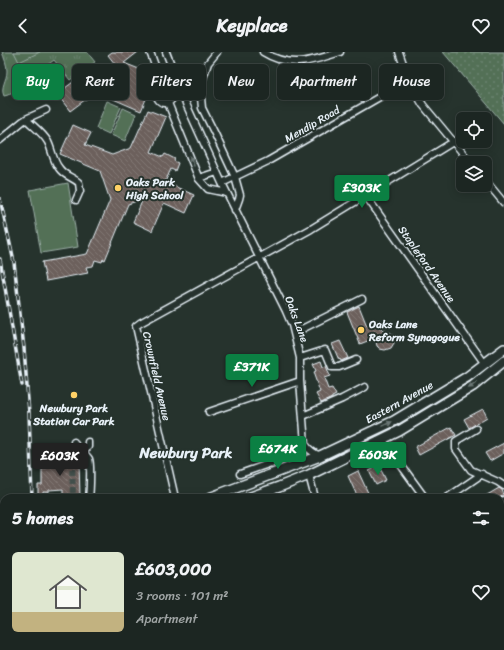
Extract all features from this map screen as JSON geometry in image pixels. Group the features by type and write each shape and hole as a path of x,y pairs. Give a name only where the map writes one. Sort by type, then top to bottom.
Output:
{"highway":[{"name":"Eastern Avenue","path":"219,494 320,456 394,421 467,376 504,349"},
{"path":"259,494 309,475 399,431 473,386 504,361"}],"street":[{"path":"150,52 154,64"},
{"name":"Oaks Lane","path":"166,52 187,106 222,183 286,311 294,333 300,358 300,381 305,444 300,463"},
{"path":"217,52 208,63 200,87 202,108 234,177 240,195 235,210"},
{"path":"263,52 277,59 299,63 316,60 340,52"},
{"path":"399,52 403,64"},
{"name":"Mendip Road","path":"222,183 268,161 379,97"},
{"path":"158,100 163,103 168,103 171,100"},
{"path":"420,100 464,156"},
{"path":"168,103 198,178 208,189 227,193"},
{"path":"0,140 24,121 46,110"},
{"path":"24,121 39,132 48,142 60,170 65,175 79,183 80,191 76,200"},
{"path":"260,257 311,229 453,142"},
{"path":"198,178 217,172"},
{"path":"492,188 504,203"},
{"name":"Stapleford Avenue","path":"366,196 485,364"},
{"name":"Crownfield Avenue","path":"174,494 136,326 260,257"},
{"path":"294,333 362,299"},
{"path":"300,358 325,350 332,367 339,367 356,360"},
{"path":"209,412 300,381"},
{"path":"303,416 342,399 365,386"},
{"path":"476,429 456,441 456,449 471,470 504,486"},
{"path":"382,439 422,494"},
{"path":"74,442 75,447 89,459 89,494"},
{"path":"72,460 72,456 88,447 88,442"},
{"path":"240,474 288,457 299,447 305,444 314,453 320,456"},
{"path":"453,494 482,474"},
{"path":"309,475 313,494"}],"green space":[{"path":"2,52 87,52 95,62 92,64 72,64 72,79 70,80 64,72 64,64 57,64 54,60 49,64 12,64 12,92 4,96 3,87 7,74 6,63"},
{"path":"14,52 40,52 19,62"},
{"path":"443,52 504,52 504,124"},
{"path":"107,101 121,107 109,134 96,128"},
{"path":"123,108 136,114 125,141 111,135"},
{"path":"68,183 78,247 41,253 30,190"}],"building":[{"path":"112,52 138,52 124,63 126,64 115,64 108,55"},
{"path":"129,65 137,68 137,100 146,100 141,111 116,100 129,100"},
{"path":"72,83 72,100 85,100 70,111 62,100 64,100 64,89"},
{"name":"Oaks Park High School","path":"148,110 166,117 151,152 163,157 165,154 175,159 174,161 178,163 175,171 171,169 165,182 194,195 186,213 164,203 152,231 133,222 143,199 128,204 105,260 103,259 102,262 95,260 93,266 86,267 88,273 46,281 42,262 87,254 110,200 100,171 60,154 73,125 91,133 85,145 112,155 131,148"},
{"path":"359,306 367,326 376,321 383,331 391,333 394,338 394,343 391,348 385,350 380,349 377,346 375,338 360,344 347,312"},
{"path":"340,341 348,358 341,361 340,359 339,360 332,344"},
{"path":"321,361 323,367 326,366 330,376 324,378 328,389 332,388 336,395 321,403 316,394 320,392 314,375 314,372 316,371 313,364"},
{"path":"483,409 487,417 469,428 464,419"},
{"path":"451,427 456,435 419,455 415,447"},
{"path":"504,443 504,453 490,461 485,453"},
{"path":"56,450 56,461 68,460 69,464 72,464 76,463 76,460 79,460 80,494 63,494 63,489 49,490 49,492 38,494 38,485 42,485 42,469 46,469 45,451"},
{"path":"379,466 386,480 376,485 369,471"},
{"path":"358,471 369,494 356,494 348,476"},
{"path":"499,488 504,494 489,494"}],"tunnel":[{"path":"72,460 73,494"}],"railway":[{"path":"0,199 14,262 24,348 29,413 32,494"},
{"path":"0,259 22,385"}],"place":[{"name":"Oaks Park High School","path":"118,188"},
{"name":"Oaks Lane Reform Synagogue","path":"361,330"},
{"name":"Newbury Park Station Car Park","path":"74,395"}],"district":[{"name":"Newbury Park","path":"186,453"}]}
